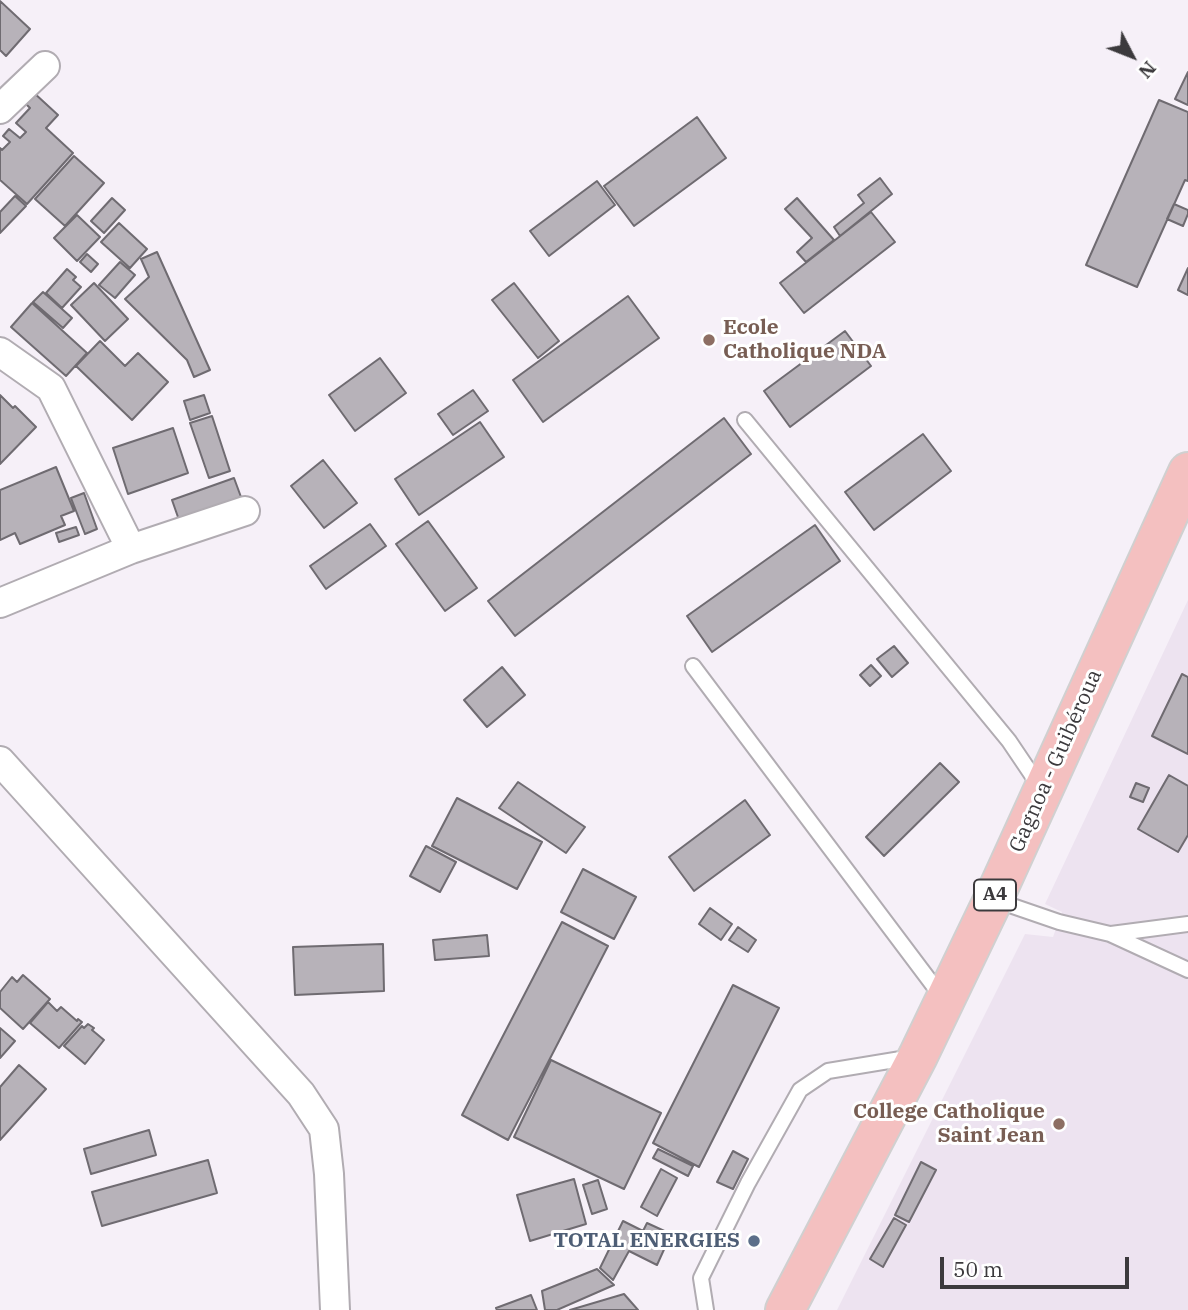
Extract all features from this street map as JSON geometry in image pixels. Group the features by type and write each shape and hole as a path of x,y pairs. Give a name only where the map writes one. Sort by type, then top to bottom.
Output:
{"main road":[{"name":"Gagnoa - Guibéroua","path":"785,1310 918,1056 993,900 1188,472"}],"street":[{"path":"0,109 45,66"},
{"path":"0,352 51,388 131,549"},
{"path":"0,603 131,549 245,511"},
{"path":"0,761 301,1094 324,1129 329,1174 335,1310"}],"lane":[{"path":"745,420 1009,741 1042,791"},
{"path":"693,666 944,1000"},
{"path":"993,900 1059,922 1110,934 1188,970"},
{"path":"1110,934 1188,924"},
{"path":"706,1310 701,1278 748,1183 800,1090 828,1071 918,1056"}],"shaded area":[{"name":"College Catholique Saint Jean","path":"1188,600 1188,1310 837,1310 1025,934 1053,937 1062,912 1045,904"}],"building":[{"path":"0,1 30,29 6,56 0,50"},
{"path":"1188,72 1188,105 1175,99"},
{"path":"33,92 58,115 46,128 73,153 27,204 0,180 0,148 2,150 10,142 3,136 9,129 20,138 26,132 16,123 30,108 24,102"},
{"path":"1159,100 1188,112 1188,181 1185,180 1137,287 1086,265"},
{"path":"697,117 726,158 634,226 604,186"},
{"path":"74,156 104,183 65,226 35,199"},
{"path":"880,178 892,194 840,236 834,227 864,203 858,195"},
{"path":"597,181 615,205 549,256 530,231"},
{"path":"15,196 26,206 0,233 0,212"},
{"path":"112,198 125,210 104,233 91,221"},
{"path":"797,198 834,240 806,262 797,252 812,238 785,209"},
{"path":"1174,204 1188,210 1183,226 1167,219"},
{"path":"871,212 895,242 804,313 780,283"},
{"path":"77,215 100,237 77,261 54,238"},
{"path":"119,223 147,249 130,268 101,242"},
{"path":"157,252 210,370 194,377 187,360 125,299 149,277 141,259"},
{"path":"87,254 98,264 91,272 80,262"},
{"path":"120,262 135,275 115,298 99,285"},
{"path":"1188,268 1188,295 1178,290"},
{"path":"67,269 76,277 73,280 81,287 62,308 46,293"},
{"path":"94,283 128,319 105,341 71,305"},
{"path":"514,283 559,341 538,358 492,300"},
{"path":"43,292 72,318 63,328 33,302"},
{"path":"628,296 659,338 543,422 513,380"},
{"path":"32,303 87,353 66,376 11,327"},
{"path":"845,331 871,366 790,427 764,391"},
{"path":"100,341 125,366 138,353 168,382 132,420 76,366"},
{"path":"380,358 406,393 355,431 329,395"},
{"path":"473,390 488,411 453,435 438,414"},
{"path":"0,395 36,427 0,464"},
{"path":"204,395 210,413 190,420 184,401"},
{"path":"212,416 230,471 209,478 190,423"},
{"path":"724,418 751,454 515,636 488,601"},
{"path":"480,422 504,457 419,515 395,479"},
{"path":"173,428 188,473 128,494 113,448"},
{"path":"923,434 951,471 874,530 845,492"},
{"path":"323,460 357,503 324,528 291,486"},
{"path":"56,467 74,511 61,516 65,525 20,544 15,533 0,540 0,490"},
{"path":"234,478 241,497 179,520 172,500"},
{"path":"84,493 97,529 85,534 71,498"},
{"path":"428,521 477,588 445,611 396,544"},
{"path":"370,524 386,546 326,589 310,566"},
{"path":"815,525 840,561 712,652 687,616"},
{"path":"76,527 79,535 59,542 56,533"},
{"path":"894,646 908,663 892,677 877,659"},
{"path":"871,665 881,676 870,686 860,675"},
{"path":"502,667 525,695 487,727 464,700"},
{"path":"1182,674 1188,677 1188,754 1152,736"},
{"path":"940,763 959,782 884,856 866,837"},
{"path":"1169,775 1188,786 1188,835 1178,852 1138,829"},
{"path":"518,782 585,827 566,853 499,808"},
{"path":"1136,783 1149,788 1143,802 1130,797"},
{"path":"457,798 542,842 517,889 432,846"},
{"path":"745,800 770,835 694,891 669,857"},
{"path":"426,846 456,862 440,892 410,876"},
{"path":"583,869 636,897 614,939 561,912"},
{"path":"710,908 732,924 721,940 699,924"},
{"path":"562,922 608,946 508,1140 462,1115"},
{"path":"738,927 756,940 748,952 729,940"},
{"path":"487,935 489,956 435,960 433,940"},
{"path":"383,944 384,991 295,995 293,947"},
{"path":"23,975 50,999 23,1029 0,1008 0,992 12,977 17,982"},
{"path":"733,985 779,1008 699,1167 653,1143"},
{"path":"48,1002 57,1011 61,1007 82,1022 59,1048 30,1023"},
{"path":"88,1024 104,1040 85,1064 64,1046 82,1026 84,1028"},
{"path":"0,1028 15,1041 0,1058"},
{"path":"551,1060 661,1113 624,1189 514,1137"},
{"path":"19,1065 46,1089 0,1140 0,1087"},
{"path":"149,1130 156,1155 91,1174 84,1149"},
{"path":"658,1149 693,1166 688,1176 653,1158"},
{"path":"733,1151 748,1159 733,1189 717,1182"},
{"path":"208,1160 217,1193 102,1226 92,1192"},
{"path":"921,1162 936,1170 909,1222 895,1215"},
{"path":"661,1169 677,1178 657,1216 641,1207"},
{"path":"574,1179 586,1224 530,1241 517,1195"},
{"path":"598,1180 607,1209 592,1214 583,1185"},
{"path":"894,1218 906,1225 883,1267 870,1259"},
{"path":"623,1221 643,1231 647,1223 671,1234 657,1265 629,1251 613,1280 600,1268"},
{"path":"597,1269 614,1285 557,1310 545,1310 542,1291"},
{"path":"624,1294 638,1310 570,1310"},
{"path":"531,1295 537,1310 496,1308"}],"place":[{"name":"Ecole Catholique NDA","path":"709,340"},
{"name":"College Catholique Saint Jean","path":"1059,1124"},
{"name":"TOTAL ENERGIES","path":"754,1241"}]}
